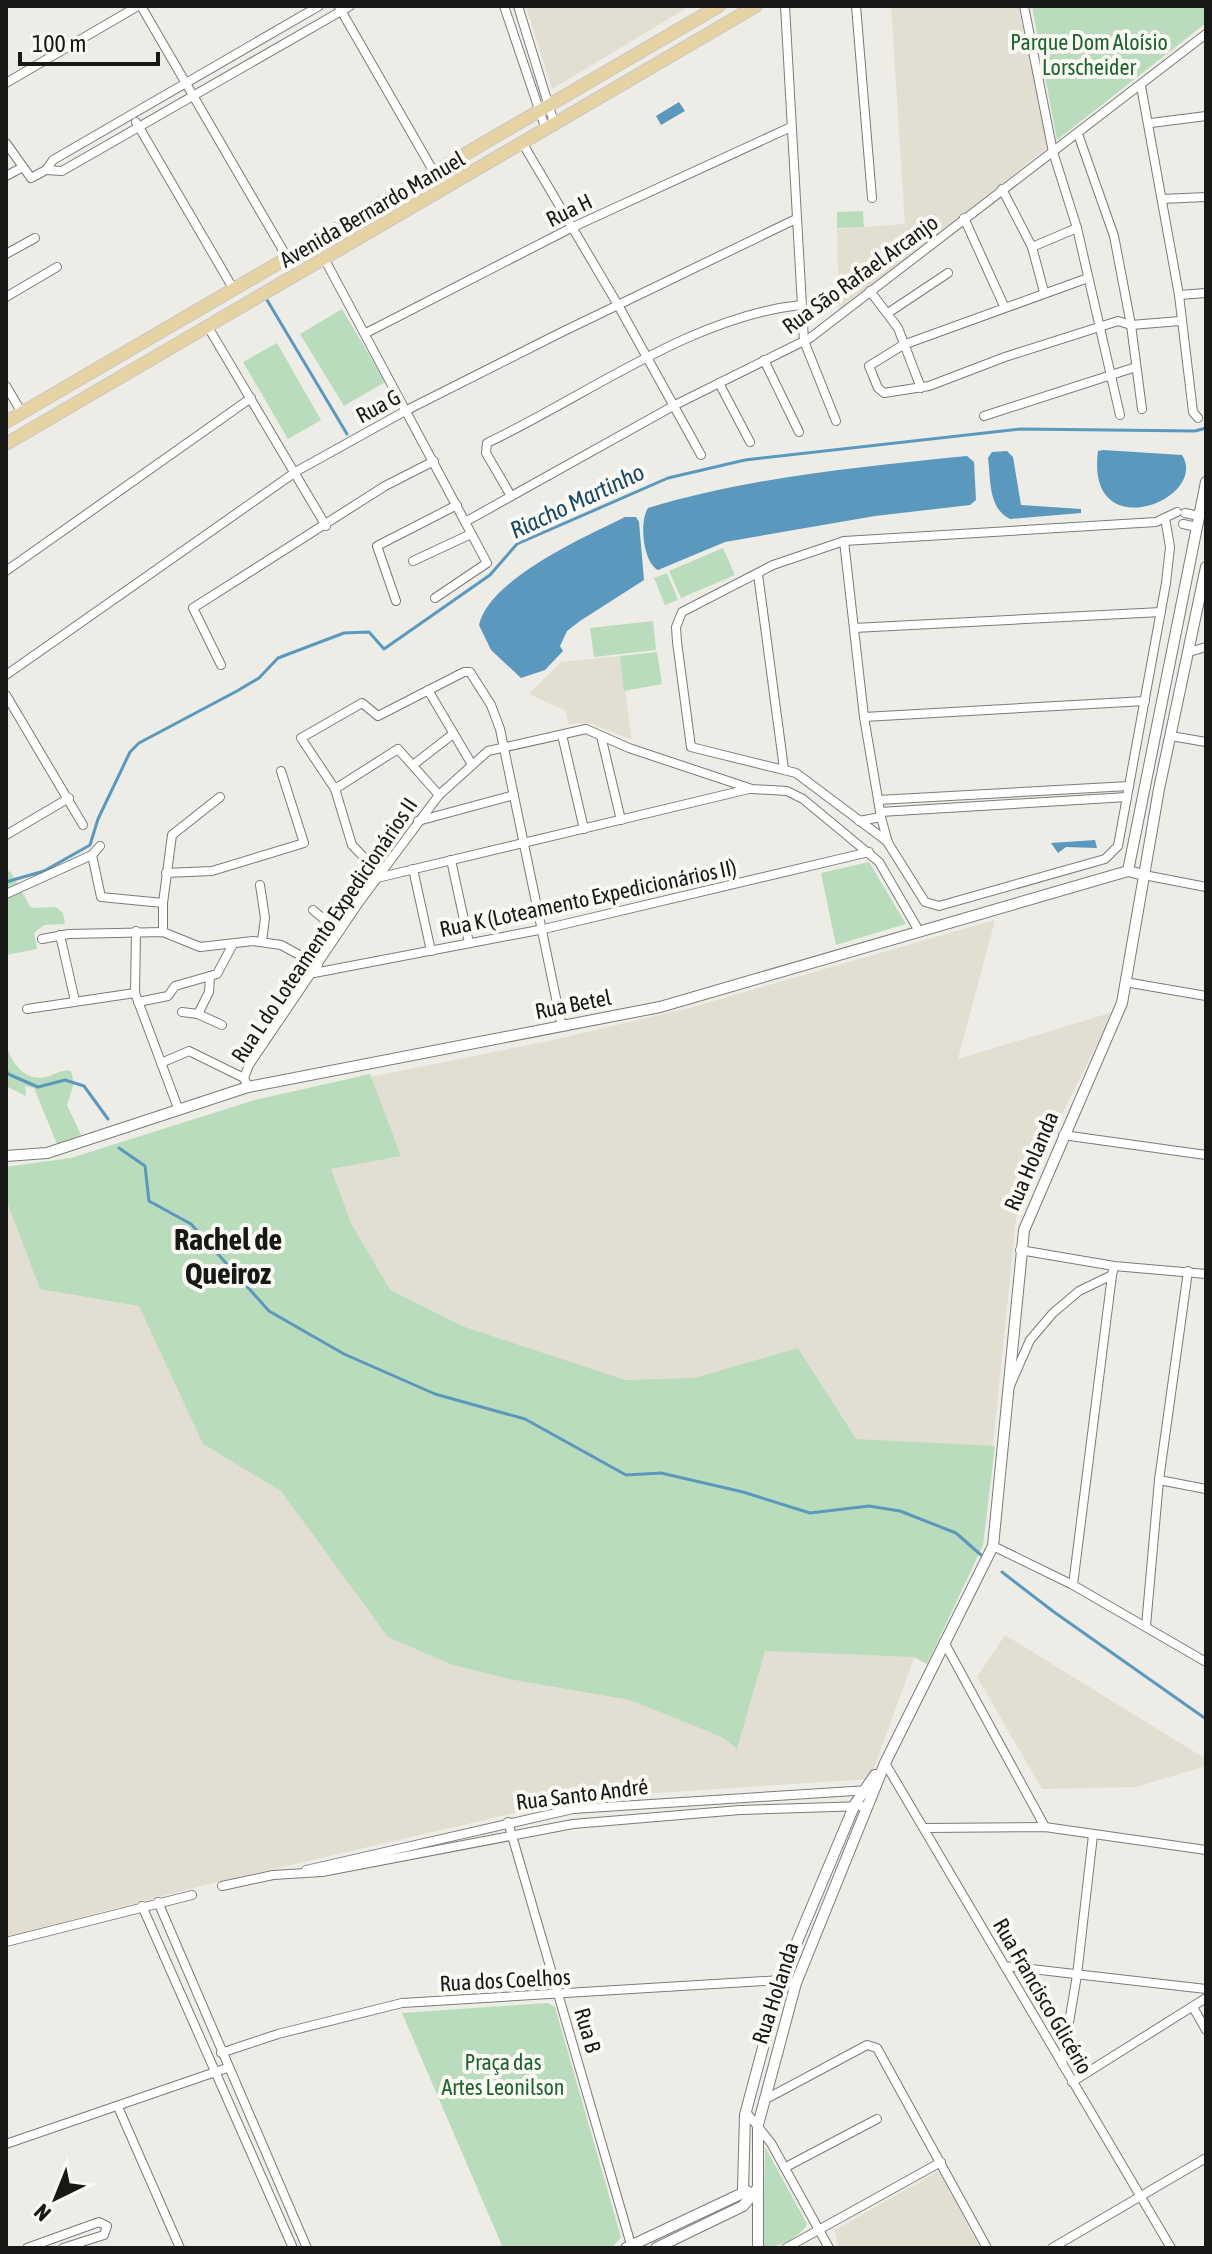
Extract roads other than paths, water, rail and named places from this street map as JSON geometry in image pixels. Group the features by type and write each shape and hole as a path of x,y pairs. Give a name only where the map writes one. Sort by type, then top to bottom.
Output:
{"main road":[{"name":"Avenida Bernardo Manuel","path":"6,422 719,6"},
{"name":"Avenida Bernardo Manuel","path":"6,444 756,6"}],"street":[{"path":"6,83 140,6 288,259"},
{"path":"46,170 53,160 319,6"},
{"path":"504,6 550,128"},
{"path":"518,6 544,110"},
{"path":"785,6 804,341 836,421"},
{"path":"856,6 872,198"},
{"path":"1024,6 1053,152 1077,228 1097,326 1120,415"},
{"path":"6,143 29,178 46,170 62,171 343,8 435,174"},
{"name":"Rua São Rafael Arcanjo","path":"465,522 675,405 804,341 1206,34"},
{"path":"1141,86 1151,123 1179,295 1193,412 1198,418"},
{"path":"132,116 234,290"},
{"path":"1151,123 1206,116"},
{"name":"Rua H","path":"366,333 571,228 791,127"},
{"path":"1078,134 1114,236 1131,325 1142,409"},
{"path":"523,144 649,358 701,455"},
{"path":"6,176 21,168"},
{"path":"1002,189 1032,247 1044,292"},
{"path":"1162,199 1206,197"},
{"path":"964,218 1004,306"},
{"name":"Rua G","path":"6,675 297,471 407,410 796,219"},
{"path":"1032,247 1077,228"},
{"path":"6,254 35,238"},
{"path":"325,260 487,565 435,598"},
{"path":"6,297 57,267"},
{"path":"888,313 948,273"},
{"path":"1088,278 903,345 869,366 878,388 884,393 921,388 1118,321 1131,325 1180,321"},
{"path":"870,291 898,328 921,388"},
{"path":"1179,295 1206,293"},
{"path":"511,496 486,453 487,443 649,358 745,316 801,305"},
{"path":"208,327 297,471 326,526"},
{"path":"764,360 799,432"},
{"path":"984,416 1136,367"},
{"path":"719,383 750,442"},
{"path":"6,386 22,413"},
{"path":"6,571 251,398"},
{"path":"221,665 193,608 385,486 434,461"},
{"path":"1206,482 1128,871 1206,887"},
{"path":"396,601 377,546 457,505"},
{"path":"888,843 811,781 784,769 691,747 678,620 682,612 773,565 844,541 1156,522 1181,512 1199,516"},
{"path":"1165,518 1197,527"},
{"path":"844,541 864,717 880,814 888,843 925,902 939,906 1105,859 1118,846 1161,612 1170,547 1165,518"},
{"path":"413,561 471,534"},
{"name":"Rua Holanda","path":"758,2248 746,2112 781,1980 860,1805 885,1763 993,1546 1020,1250 1029,1212 1114,1028 1206,567"},
{"path":"758,574 784,769"},
{"path":"854,628 1161,612"},
{"path":"1189,652 1206,647"},
{"path":"562,1027 544,929 524,843 514,795 502,749 495,712 475,676 464,672 378,716 362,703 301,738 335,789 352,845 378,876 413,869 451,860 524,843 584,829 752,789"},
{"path":"428,690 471,763"},
{"path":"6,695 83,825"},
{"path":"864,717 1145,701"},
{"name":"Rua L do Loteamento Expedicionários II","path":"246,1083 249,1065 416,822 471,763 488,751 586,729 752,789 775,789 797,796 879,862 919,931"},
{"path":"413,765 453,734"},
{"path":"562,735 584,829"},
{"path":"601,736 621,820"},
{"path":"1171,736 1206,742"},
{"path":"335,789 398,749 439,795"},
{"path":"166,873 212,871 304,843 281,771"},
{"path":"878,800 1129,786"},
{"path":"416,822 514,795"},
{"path":"163,932 163,903 172,835 220,797"},
{"path":"859,821 880,814 1127,797"},
{"path":"6,835 69,798"},
{"path":"6,894 92,855 100,846"},
{"name":"Rua K (Loteamento Expedicionários II)","path":"316,969 544,929 869,852"},
{"path":"92,855 98,893 105,898 163,903"},
{"path":"451,860 469,943"},
{"path":"413,869 431,951"},
{"name":"Rua Betel","path":"6,1156 47,1153 246,1083 660,1007 1128,871"},
{"path":"260,885 265,918 262,941"},
{"path":"313,910 339,932"},
{"path":"42,939 60,935 136,931 163,932 200,947 262,941 295,951 316,969"},
{"path":"136,931 136,997 178,1108"},
{"path":"60,935 75,1001"},
{"path":"27,1009 75,1001 164,998 175,986 210,976 223,967 233,944"},
{"path":"198,1014 209,992 210,976"},
{"path":"1125,982 1206,996"},
{"path":"182,1012 198,1014 222,1025"},
{"path":"161,1063 189,1051 246,1083"},
{"path":"1062,1135 1206,1155"},
{"path":"1020,1250 1113,1270 1206,1274"},
{"path":"1008,1391 1030,1340 1044,1322 1071,1297 1113,1270"},
{"path":"1073,1585 1113,1270"},
{"path":"1146,1626 1159,1480 1188,1271"},
{"path":"1159,1480 1206,1489"},
{"path":"993,1546 1073,1585 1206,1662"},
{"path":"943,1642 1045,1827"},
{"name":"Rua Francisco Glicério","path":"885,1763 1171,2248"},
{"name":"Rua Santo André","path":"222,1886 302,1871 573,1809 868,1790"},
{"name":"Rua Holanda","path":"753,2193 763,2101 796,1983 860,1805"},
{"name":"Rua Santo André","path":"302,1871 322,1872 573,1824 634,1817 860,1805"},
{"name":"Rua B","path":"508,1822 630,2247"},
{"path":"925,1828 1045,1827 1206,1850"},
{"path":"1062,2065 1077,1975 1093,1835"},
{"path":"6,1942 192,1895"},
{"path":"158,1902 307,2248"},
{"path":"142,1906 293,2248"},
{"path":"1005,1966 1206,1989"},
{"name":"Rua dos Coelhos","path":"221,2053 278,2034 402,2003 559,1996 781,1980 796,1983"},
{"path":"1072,2082 1194,2009 1206,1998"},
{"path":"1194,2009 1206,2030"},
{"path":"763,2101 867,2045 875,2047 882,2052 987,2248"},
{"path":"6,2144 227,2068"},
{"path":"118,2107 180,2248"},
{"path":"746,2112 786,2167 829,2248"},
{"path":"786,2167 877,2119"},
{"path":"1052,2248 1206,2158"},
{"path":"786,2248 941,2162"},
{"path":"630,2247 753,2193"},
{"path":"656,2248 743,2206 753,2193"},
{"path":"27,2248 99,2222 107,2226 104,2235 63,2248"}],"water":[{"path":"679,102 685,111 661,125 656,116"},
{"path":"1007,451 1013,457 1021,505 1081,509 1081,513 1010,519 1003,514 994,501 988,458 992,452"},
{"path":"1098,451 1182,455 1186,471 1179,487 1164,499 1146,506 1126,507 1110,499 1099,481"},
{"path":"967,456 974,462 976,500 970,505 875,516 725,542 658,570 646,551 644,522 648,508 766,481"},
{"path":"625,517 636,517 639,522 644,580 567,631 560,646 563,651 545,670 521,678 491,650 479,625 487,608 500,592 541,561"},
{"path":"1095,840 1097,848 1066,847 1058,853 1051,843"}],"waterway":[{"path":"267,300 347,434"},
{"name":"Riacho Martinho","path":"6,882 44,871 90,845 98,819 130,752 139,743 259,678 278,658 344,633 369,632 384,649 490,575 517,544 668,478 745,460 1020,429 1195,431 1206,428"},
{"path":"6,1070 8,1074 38,1087 65,1080 84,1086 108,1119"},
{"path":"119,1148 145,1166 149,1201 191,1224 269,1311 344,1354 435,1394 525,1419 626,1475 661,1473 743,1492 810,1513 869,1506 900,1511 956,1533 981,1555"},
{"path":"1002,1572 1206,1719"}],"district":[{"name":"Rachel de Queiroz","path":"228,1256"}],"park label":[{"name":"Parque Dom Aloísio Lorscheider","path":"1089,54"},
{"name":"Praça das Artes Leonilson","path":"503,2074"}]}
